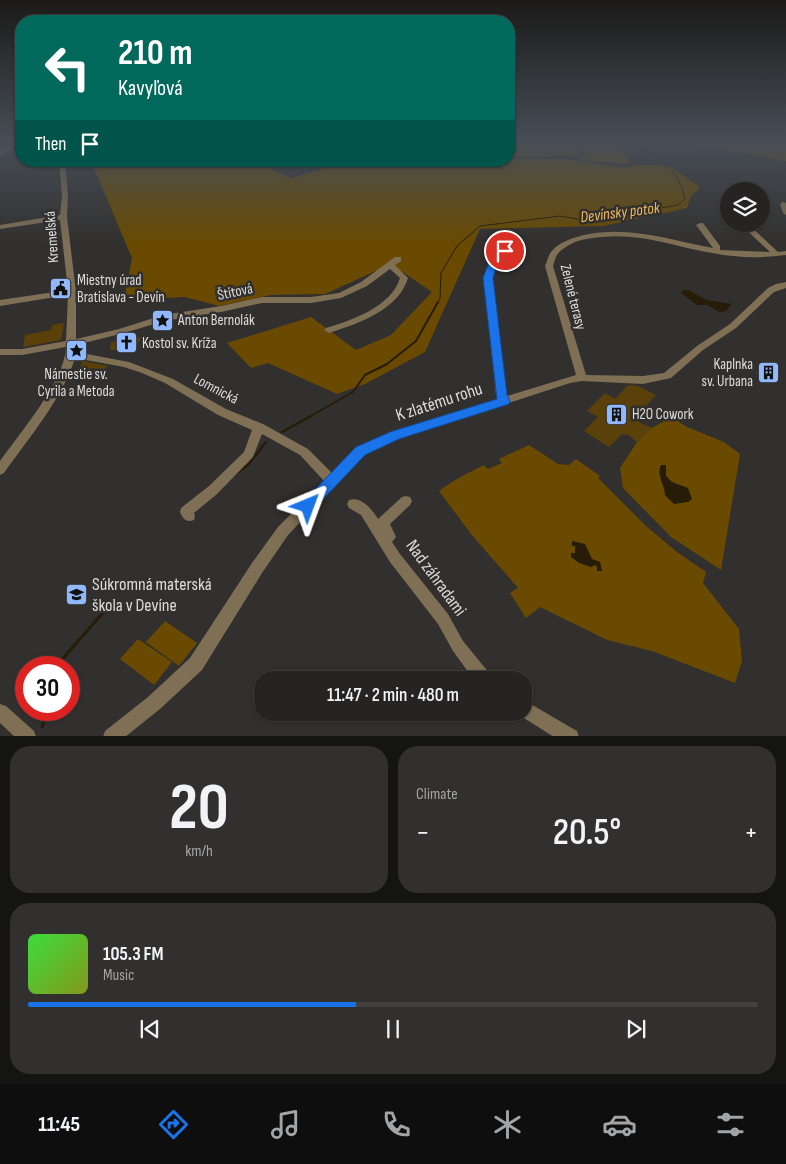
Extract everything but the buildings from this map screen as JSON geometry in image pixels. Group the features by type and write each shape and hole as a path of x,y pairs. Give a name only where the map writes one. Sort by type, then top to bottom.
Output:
{"street":[{"name":"Kremeľská","path":"0,470 54,393 65,374 70,349 72,292 64,217 63,175"},
{"path":"784,204 786,213"},
{"path":"0,227 64,217"},
{"path":"700,225 716,246 717,252"},
{"path":"753,232 776,254"},
{"name":"Zelené terasy","path":"582,378 549,266 553,252 559,246 588,236 626,234 654,237 717,252 749,255 786,253"},
{"path":"504,401 501,395 488,278 494,259 518,244"},
{"name":"Štítová","path":"0,352 70,349 168,317 222,310 262,300 310,300 341,294 364,284 394,262 404,278 398,292 365,316 329,330"},
{"name":"K zlatému rohu","path":"111,736 154,703 196,664 257,568 284,531 361,451 395,436 562,381 582,378 643,380 667,376 705,344 733,326 771,290 786,285"},
{"path":"0,303 72,292"},
{"name":"Lomnická","path":"70,349 125,364 168,381 222,412 258,427 304,452 332,481"},
{"path":"189,516 186,512 213,490 249,454 258,427"},
{"path":"395,558 398,553 392,545 383,522 406,501"},
{"name":"Nad záhradami","path":"353,504 366,511 395,558 443,619 458,646 477,671"},
{"path":"0,712 28,736"},
{"path":"532,713 571,736"}],"shaded area":[{"path":"97,175 285,175 291,178 300,175 683,175 700,187 691,196 687,208 603,226 480,229 425,352 365,384 337,394 268,363 251,368 227,343 311,317 356,350 391,335 432,292 391,264 325,294 271,295 219,306 185,297 124,300 132,258"},
{"path":"688,290 707,300 732,304 726,311 719,312 707,305 697,305 681,293"},
{"path":"646,401 637,416 640,423 652,428 671,417 687,427 724,442 740,454 721,570 671,537 623,488 620,468 637,442 629,435 622,434"},
{"path":"529,445 558,464 569,465 576,459 600,476 598,478 646,526 677,552 706,572 703,583 739,629 742,661 735,683 652,651 607,640 540,607 526,618 510,593 518,588 471,534 439,491 455,480 484,465 488,469 502,463 499,459"},
{"path":"661,465 666,465 666,476 672,482 688,488 692,499 688,502 674,504 665,495 660,476"},
{"path":"572,541 585,544 592,559 600,562 602,571 597,571 595,565 591,567 579,563 571,557 571,553 575,553 575,546 572,546"},
{"path":"165,621 197,643 179,666 146,642"},
{"path":"138,639 172,662 154,685 120,659"}],"waterway":[{"name":"Devínsky potok","path":"437,304 440,299 441,273 457,246 480,226 560,216 589,221 678,205 685,199 675,175"},
{"name":"Devínsky potok","path":"309,417 353,392 365,375 387,364 416,341 438,302"},
{"name":"Devínsky potok","path":"282,432 311,416"},
{"name":"Devínsky potok","path":"235,474 248,465 266,442"},
{"name":"Devínsky potok","path":"65,656 113,601"},
{"name":"Devínsky potok","path":"42,727 44,721"}],"place":[{"name":"Miestny úrad Bratislava - Devín","path":"61,289"},
{"name":"Anton Bernolák","path":"162,320"},
{"name":"Kostol sv. Kríža","path":"126,343"},
{"name":"Námestie sv. Cyrila a Metoda","path":"76,351"},
{"name":"Kaplnka sv. Urbana","path":"769,373"},
{"name":"H2O Cowork","path":"616,414"},
{"name":"Súkromná materská škola v Devíne","path":"76,594"}],"route":[{"path":"308,506 361,451 368,447 395,436 504,401 501,395 488,278 494,259 505,251"}]}
